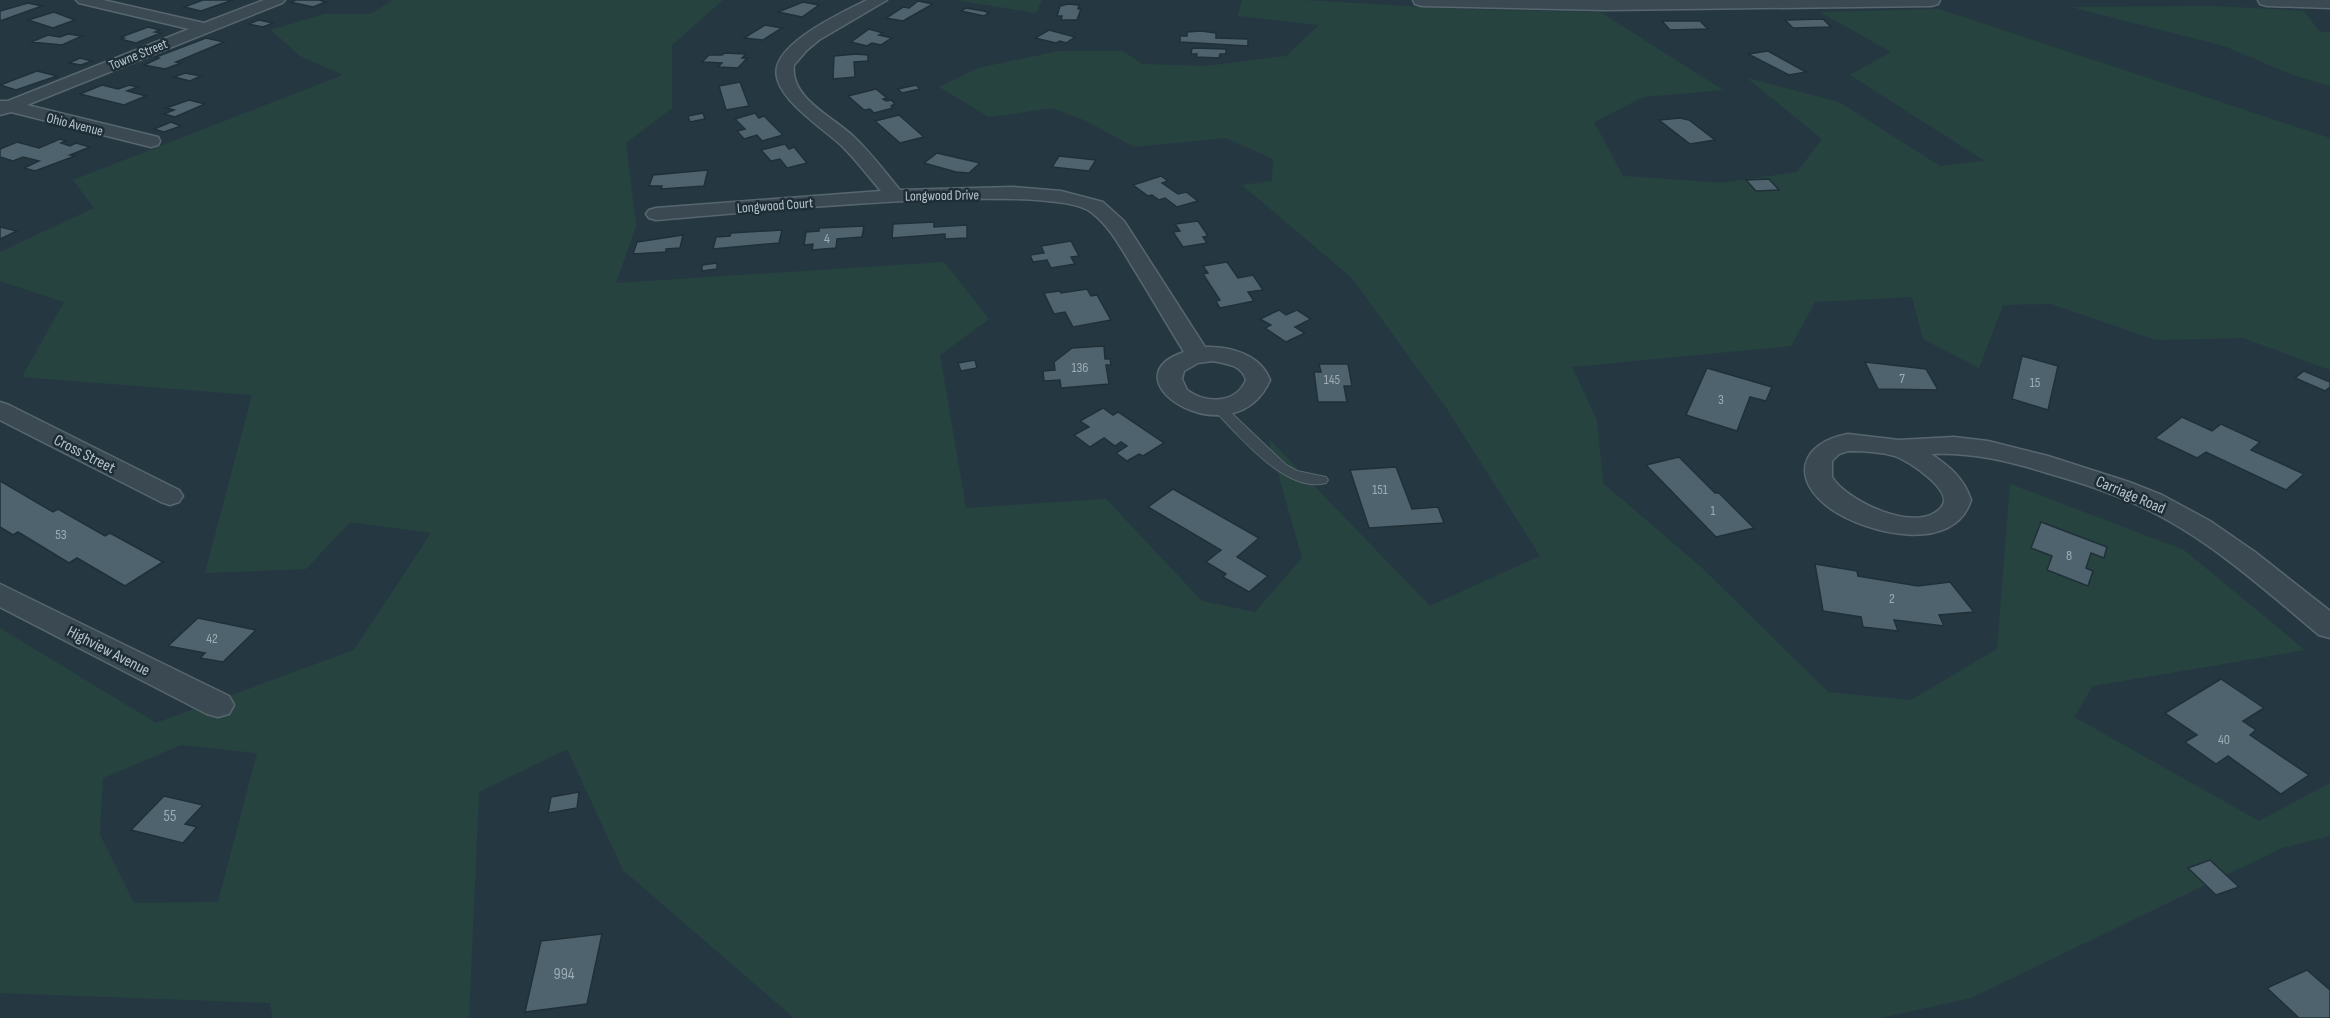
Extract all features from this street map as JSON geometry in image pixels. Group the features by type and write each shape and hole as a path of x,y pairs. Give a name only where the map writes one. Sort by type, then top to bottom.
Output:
{"street":[{"path":"84,0 203,28"},
{"name":"Towne Street","path":"3,107 277,0"},
{"name":"Longwood Drive","path":"879,0 804,44 785,67 786,75 799,98 848,141 895,196 1013,193 1061,197 1096,206 1117,225 1198,355"},
{"path":"1422,0 1616,4 1931,0"},
{"path":"2267,0 2330,2"},
{"name":"Ohio Avenue","path":"3,107 151,141"},
{"name":"Longwood Court","path":"656,214 895,196"},
{"path":"1213,354 1235,357 1252,367 1258,375 1259,384 1254,393 1232,405 1218,407 1190,403 1172,389 1169,381 1176,365 1198,355 1213,354"},
{"name":"Cross Street","path":"0,410 170,496"},
{"name":"Carriage Road","path":"1898,448 1929,463 1950,483 1954,490 1956,503 1944,519 1928,525 1906,526 1869,517 1837,499 1819,477 1818,462 1821,456 1841,444 1874,443 1898,448 1930,445 1992,449 2039,461 2123,489 2178,515 2227,546 2330,627"},
{"name":"Highview Avenue","path":"0,594 218,705"}],"lane":[{"path":"1218,407 1281,468 1293,476 1321,480"}],"green space":[{"path":"393,0 723,0 672,45 672,108 626,143 636,226 616,283 944,262 989,319 940,355 966,508 1106,499 1202,601 1255,612 1302,558 1268,438 1430,606 1540,556 1447,409 1352,278 1242,185 1272,181 1273,159 1226,138 1134,147 1086,121 1053,108 989,117 939,87 978,68 1059,51 1123,51 1142,64 1206,66 1286,56 1319,25 1238,16 1242,0 1304,0 1457,9 1600,12 1723,90 1643,97 1594,122 1623,176 1721,183 1797,172 1822,139 1747,78 1839,102 1940,166 1985,161 1850,75 1891,52 1820,12 1939,9 2330,138 2330,370 2243,338 2156,340 2051,304 2003,305 1979,368 1923,339 1912,297 1815,302 1791,346 1572,367 1597,420 1603,483 1701,567 1828,692 1911,700 1997,649 2010,484 2184,550 2305,650 2093,686 2074,717 2259,821 2330,783 2330,836 2282,848 1971,998 1881,1018 794,1018 623,870 567,749 479,792 469,1018 273,1018 270,1003 0,993 0,628 156,723 354,650 431,533 350,522 306,569 205,573 252,395 22,377 64,302 0,281 0,252 94,208 73,180 343,75 300,56 271,30 324,14 371,14","holes":["181,745 257,753 218,902 134,903 100,835 103,778"]},
{"path":"955,0 1042,0 1036,13"},
{"path":"2214,6 2304,11 2319,31 2330,33 2330,86 2293,75 2224,46 2071,7"}],"building":[{"path":"203,0 233,0 201,11 184,7"},
{"path":"296,0 326,2 313,7 290,2"},
{"path":"918,1 933,4 903,21 886,18 903,7 909,8"},
{"path":"803,2 819,5 802,17 778,12"},
{"path":"28,3 42,6 0,21 0,11"},
{"path":"1079,5 1078,9 1081,9 1077,20 1061,20 1062,16 1057,16 1060,6"},
{"path":"966,8 989,13 984,16 961,11"},
{"path":"54,12 75,20 53,28 28,20"},
{"path":"1823,19 1831,27 1793,28 1785,20"},
{"path":"259,20 273,23 263,27 248,24"},
{"path":"1662,21 1700,21 1708,29 1670,30"},
{"path":"765,25 782,28 763,40 744,38"},
{"path":"148,27 160,30 155,32 161,33 136,43 120,39 124,38 121,37"},
{"path":"869,29 883,33 879,35 892,38 881,45 872,43 867,46 851,42"},
{"path":"1049,30 1075,37 1066,43 1035,38"},
{"path":"1187,32 1216,33 1216,38 1248,39 1248,46 1180,42 1180,36 1187,36"},
{"path":"68,34 82,36 62,45 31,42 48,35 60,37"},
{"path":"206,38 224,42 165,69 144,65 159,58 156,57"},
{"path":"1192,48 1226,49 1226,54 1220,54 1219,58 1196,57 1197,54 1191,54"},
{"path":"1768,51 1806,72 1789,75 1748,54"},
{"path":"746,54 742,58 747,58 738,68 718,67 722,63 702,62 709,55"},
{"path":"868,55 868,61 854,62 855,77 833,79 834,56"},
{"path":"80,58 92,61 81,65 69,63"},
{"path":"37,71 57,76 16,90 0,85"},
{"path":"185,73 201,76 190,81 174,77"},
{"path":"740,82 749,106 726,110 719,86"},
{"path":"102,85 118,89 129,85 138,87 127,91 146,96 124,105 80,94"},
{"path":"916,85 920,89 902,93 898,89"},
{"path":"876,89 887,98 883,99 891,100 895,104 891,106 893,108 874,113 870,109 864,110 848,96"},
{"path":"189,100 205,104 175,117 164,114 174,110 166,108"},
{"path":"703,113 705,119 690,122 688,116"},
{"path":"755,113 759,118 764,116 783,135 762,141 757,135 744,139 737,131 745,129 735,119"},
{"path":"899,115 924,137 900,143 875,121"},
{"path":"1680,118 1689,120 1715,140 1690,144 1659,120"},
{"path":"171,122 181,126 164,132 154,129"},
{"path":"60,139 66,141 61,143 70,146 76,143 90,147 70,155 75,156 35,171 24,168 39,161 23,157 13,161 0,157 0,149 17,142 39,148"},
{"path":"785,144 789,149 794,147 807,163 787,168 780,159 771,161 761,150"},
{"path":"937,153 980,163 969,173 956,172 924,163"},
{"path":"1059,156 1096,160 1089,171 1052,167"},
{"path":"708,170 704,186 661,189 662,186 649,186 653,175"},
{"path":"1161,176 1168,181 1162,183 1178,194 1186,192 1198,201 1177,207 1165,198 1159,200 1152,195 1148,196 1133,185"},
{"path":"1769,179 1779,190 1756,191 1746,180"},
{"path":"1198,221 1208,236 1203,237 1207,243 1183,247 1173,232 1180,231 1175,224"},
{"path":"934,222 934,227 967,225 967,238 945,239 945,234 892,238 893,224"},
{"path":"864,226 862,237 837,239 836,248 812,250 813,244 804,245 806,232 819,231 819,228"},
{"path":"0,227 17,231 0,239"},
{"path":"782,230 779,243 713,249 716,237 730,236 731,233"},
{"path":"683,235 680,248 666,249 666,252 633,254 637,242"},
{"path":"1071,241 1079,256 1071,257 1075,264 1051,268 1047,260 1033,262 1030,255 1044,253 1041,246"},
{"path":"1227,262 1238,278 1253,275 1263,290 1248,292 1254,301 1220,308 1216,301 1220,300 1203,274 1208,273 1203,266"},
{"path":"717,263 717,269 702,271 702,265"},
{"path":"1087,289 1091,296 1097,295 1111,320 1073,327 1065,312 1054,314 1044,293 1060,291 1061,293"},
{"path":"1279,310 1286,315 1297,310 1311,319 1295,327 1305,333 1286,342 1265,328 1271,325 1260,319"},
{"path":"1104,346 1105,359 1110,359 1111,365 1106,365 1109,384 1061,388 1060,380 1044,381 1043,371 1055,370 1054,362 1072,348"},
{"path":"2022,356 2058,366 2048,410 2012,399"},
{"path":"975,360 977,368 961,371 958,363"},
{"path":"1865,362 1926,369 1938,390 1878,389"},
{"path":"1319,364 1348,364 1352,386 1344,386 1347,402 1318,402 1314,372 1321,372"},
{"path":"1707,368 1772,387 1766,401 1750,397 1737,431 1686,415"},
{"path":"2304,371 2330,382 2330,387 2325,391 2295,378"},
{"path":"1103,408 1113,415 1118,412 1164,443 1143,456 1139,454 1127,461 1116,453 1127,446 1121,442 1115,446 1104,438 1090,447 1074,435 1089,427 1080,421"},
{"path":"2182,417 2212,431 2221,424 2260,442 2251,450 2304,474 2286,490 2206,452 2197,458 2155,438"},
{"path":"1679,457 1754,528 1716,537 1646,465"},
{"path":"1396,467 1412,509 1438,507 1444,523 1369,528 1350,470"},
{"path":"0,481 53,512 58,509 105,536 110,533 163,562 125,586 77,558 69,563 18,532 13,535 0,527"},
{"path":"1173,489 1259,538 1237,557 1268,576 1249,592 1223,577 1226,574 1206,562 1221,550 1148,507"},
{"path":"2041,522 2107,547 2104,558 2091,553 2086,568 2093,571 2088,586 2047,570 2052,556 2031,548"},
{"path":"1815,564 1857,571 1858,576 1918,586 1950,582 1974,612 1939,615 1944,626 1894,620 1898,631 1863,627 1861,617 1823,611"},
{"path":"198,618 256,630 223,662 200,658 205,653 168,646"},
{"path":"2221,679 2264,708 2243,721 2256,730 2250,735 2309,775 2281,794 2228,756 2216,764 2185,742 2197,735 2165,713"},
{"path":"579,792 577,808 548,813 551,797"},
{"path":"164,796 203,805 185,824 197,827 183,843 131,830"},
{"path":"2210,860 2239,887 2216,895 2188,868"},
{"path":"602,934 587,1004 525,1012 541,941"},
{"path":"2307,970 2330,990 2330,1018 2299,1018 2267,988"}]}
